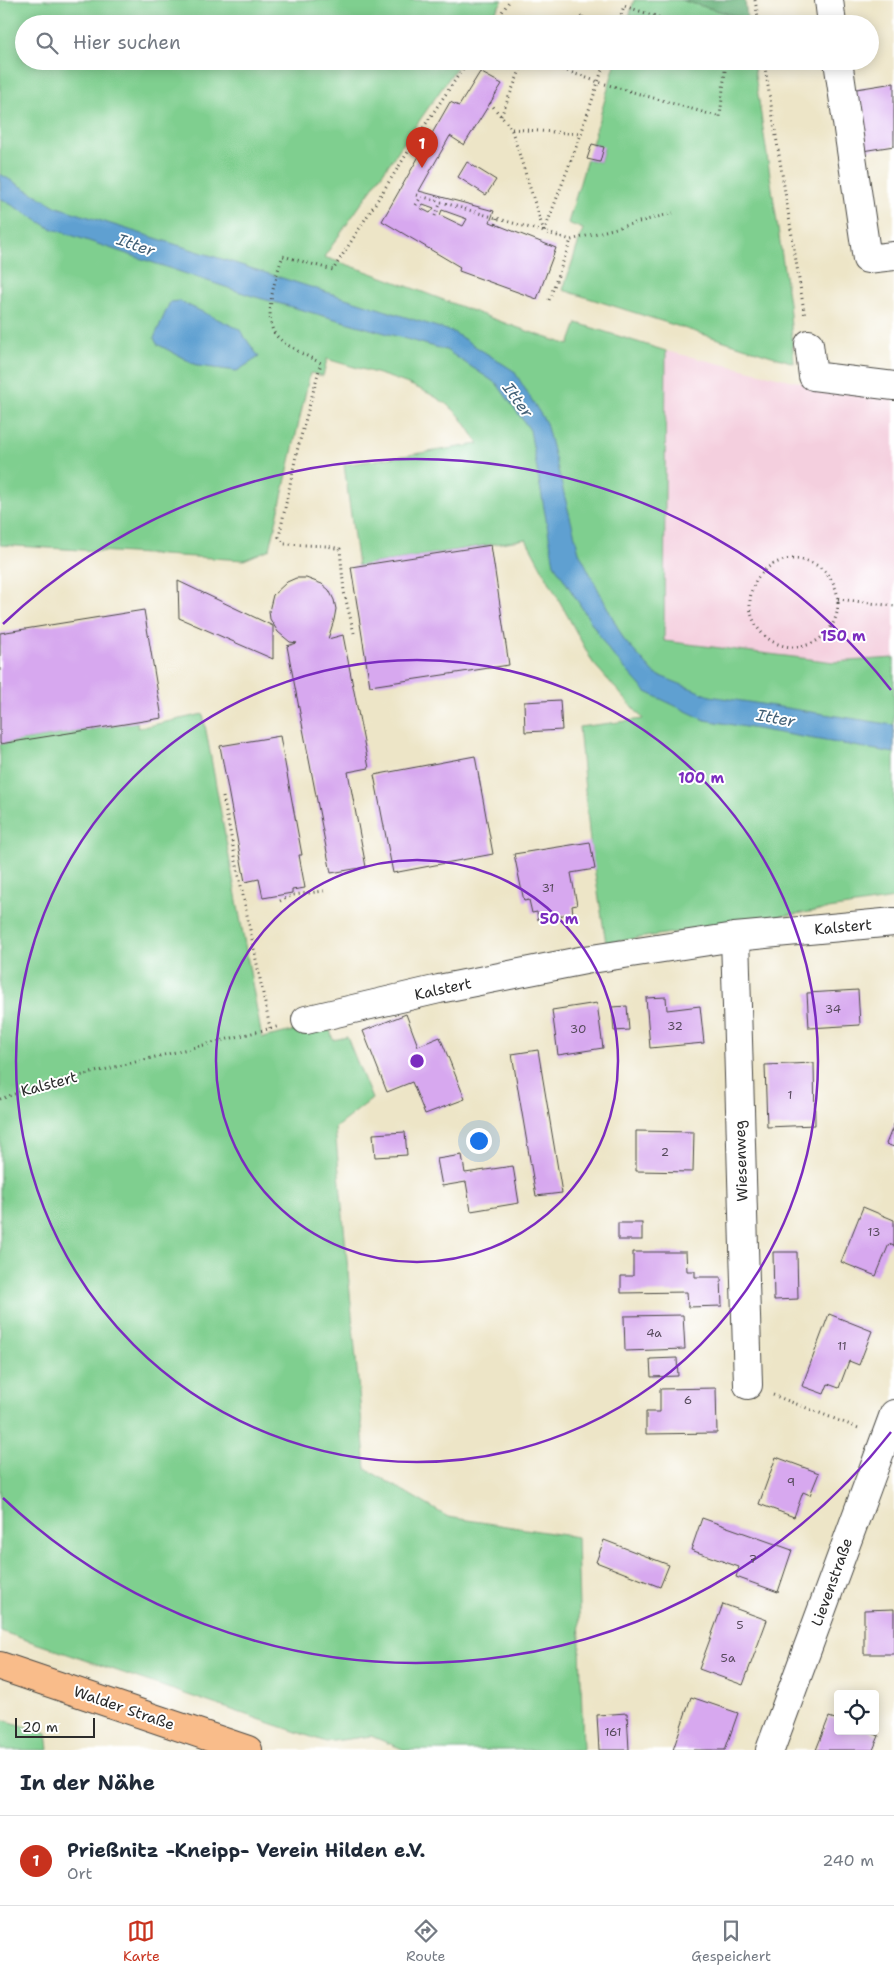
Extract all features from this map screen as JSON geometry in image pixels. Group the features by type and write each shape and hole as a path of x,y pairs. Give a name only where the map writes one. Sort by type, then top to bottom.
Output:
{"main road":[{"name":"Walder Straße","path":"0,1666 248,1750"}],"street":[{"path":"829,0 831,15"},
{"path":"839,70 867,259 894,256"},
{"path":"809,344 813,376 894,386"},
{"name":"Kalstert","path":"306,1020 438,989 585,960 735,937 894,922"},
{"name":"Wiesenweg","path":"735,937 748,1385"},
{"name":"Lievenstraße","path":"770,1750 894,1414"}],"path":[{"path":"500,15 510,0"},
{"path":"755,0 758,15"},
{"path":"621,15 624,6 652,15"},
{"path":"354,633 344,592 340,549 326,546 284,544 279,537 297,451 321,363 297,351 275,334 270,309 276,273 283,256 334,270 462,70"},
{"path":"501,116 520,70"},
{"path":"568,70 598,82 720,117 725,70"},
{"path":"544,232 581,134 602,70"},
{"path":"765,70 809,344"},
{"path":"490,103 511,128 544,232"},
{"path":"511,128 581,134"},
{"path":"416,205 419,196 571,240 673,213"},
{"path":"435,216 441,202"},
{"path":"496,224 497,218"},
{"path":"549,300 571,240"},
{"path":"787,560 801,560 815,564 826,573 834,585 838,599 837,614 831,627 821,638 808,645 793,647 779,645 766,637 756,626 751,613 750,599 753,585 761,573 773,564 787,560"},
{"path":"838,599 894,606"},
{"path":"224,797 270,1028"},
{"path":"280,902 293,896 324,891"},
{"name":"Kalstert","path":"0,1099 35,1087 306,1020"},
{"path":"748,1385 866,1431"}],"shaded area":[{"path":"666,351 794,381 894,397 894,658 834,662 664,641"}],"green space":[{"path":"0,0 503,0 493,15 15,15 15,70 455,70 324,257 569,345 577,323 666,351 664,641 834,662 894,658 894,899 606,943 590,842 579,727 643,719 593,663 526,539 358,566 344,465 479,444 459,415 446,404 397,380 327,359 323,376 310,373 270,549 244,560 0,545"},
{"path":"634,0 681,0 733,15 630,15"},
{"path":"681,0 745,0 747,15 733,15"},
{"path":"613,70 754,70 789,303 794,363 563,290 583,229 568,223 587,159 600,162 604,148 592,144"},
{"path":"203,714 262,1038 328,1023 333,1040 347,1037 372,1099 335,1128 366,1469 448,1517 577,1537 583,1750 405,1750 371,1736 326,1742 0,1631 0,744 137,722 138,728"},
{"path":"0,1719 47,1733 49,1750 0,1750"}],"water":[{"name":"Itter","path":"0,174 57,207 453,332 514,371 546,423 579,552 624,640 655,674 710,696 894,725 894,753 705,720 646,692 610,652 554,564 530,430 497,384 446,350 252,296 50,228 0,198"},
{"path":"179,301 239,329 259,357 237,371 198,366 157,344 154,338 170,302"}],"building":[{"path":"480,72 502,84 464,145 450,136 419,191 494,211 490,222 556,248 537,299 459,271 460,267 382,221 450,102 459,106","holes":["423,204 434,208 430,213 420,208","442,210 467,219 463,226 440,215"]},
{"path":"894,83 894,146 862,151 850,90"},
{"path":"592,144 604,147 600,162 587,159"},
{"path":"467,162 496,180 486,195 458,177"},
{"path":"491,545 509,665 370,686 351,567"},
{"path":"296,578 306,578 322,584 329,590 336,609 328,639 343,635 369,768 348,772 366,867 331,873 287,646 297,643 290,642 278,632 270,619 269,611 273,595 287,582"},
{"path":"178,581 273,626 273,659 179,618"},
{"path":"144,610 162,718 0,744 0,633"},
{"path":"560,700 562,730 525,732 524,702"},
{"path":"280,736 302,855 299,855 305,888 292,890 292,893 263,898 259,879 245,882 220,746"},
{"path":"475,756 493,854 393,873 374,775"},
{"path":"590,842 595,869 571,873 577,905 572,906 573,913 538,920 537,912 532,913 529,900 524,901 514,854"},
{"path":"858,990 860,1025 809,1028 807,993"},
{"path":"666,997 667,1010 700,1006 704,1043 650,1048 646,998"},
{"path":"597,1003 603,1048 558,1055 552,1010"},
{"path":"627,1006 629,1030 614,1031 612,1007"},
{"path":"406,1014 418,1046 440,1037 465,1099 425,1114 412,1082 387,1092 363,1031"},
{"path":"538,1050 562,1193 536,1196 512,1054"},
{"path":"814,1063 815,1125 767,1127 765,1065"},
{"path":"894,1124 894,1147 886,1144"},
{"path":"636,1131 694,1132 693,1172 636,1171"},
{"path":"405,1132 407,1155 375,1157 373,1134"},
{"path":"462,1155 465,1173 513,1166 519,1203 471,1211 466,1182 442,1186 437,1159"},
{"path":"863,1207 894,1220 894,1246 889,1244 876,1276 841,1262"},
{"path":"618,1223 642,1223 642,1240 618,1240"},
{"path":"633,1252 686,1252 687,1271 695,1271 695,1277 721,1277 722,1306 688,1307 687,1292 621,1293 621,1276 633,1276"},
{"path":"773,1252 797,1252 798,1299 774,1300"},
{"path":"829,1314 872,1331 859,1365 849,1361 839,1388 828,1384 824,1394 802,1386"},
{"path":"683,1315 685,1349 625,1351 624,1316"},
{"path":"677,1358 678,1376 651,1377 650,1359"},
{"path":"716,1388 717,1433 646,1434 646,1412 660,1412 660,1389"},
{"path":"776,1457 819,1473 810,1495 803,1492 794,1517 759,1504"},
{"path":"702,1518 792,1550 778,1592 736,1577 739,1567 691,1550"},
{"path":"604,1540 669,1565 660,1587 596,1562"},
{"path":"723,1604 767,1620 743,1685 699,1669"},
{"path":"894,1609 894,1654 864,1654 864,1610"},
{"path":"691,1697 738,1713 725,1750 673,1750"},
{"path":"627,1713 629,1750 599,1750 597,1715"},
{"path":"829,1717 834,1719 834,1735 879,1736 873,1750 816,1750"}],"place":[{"name":"Prießnitz -Kneipp- Verein Hilden e.V.","path":"422,168"}]}
